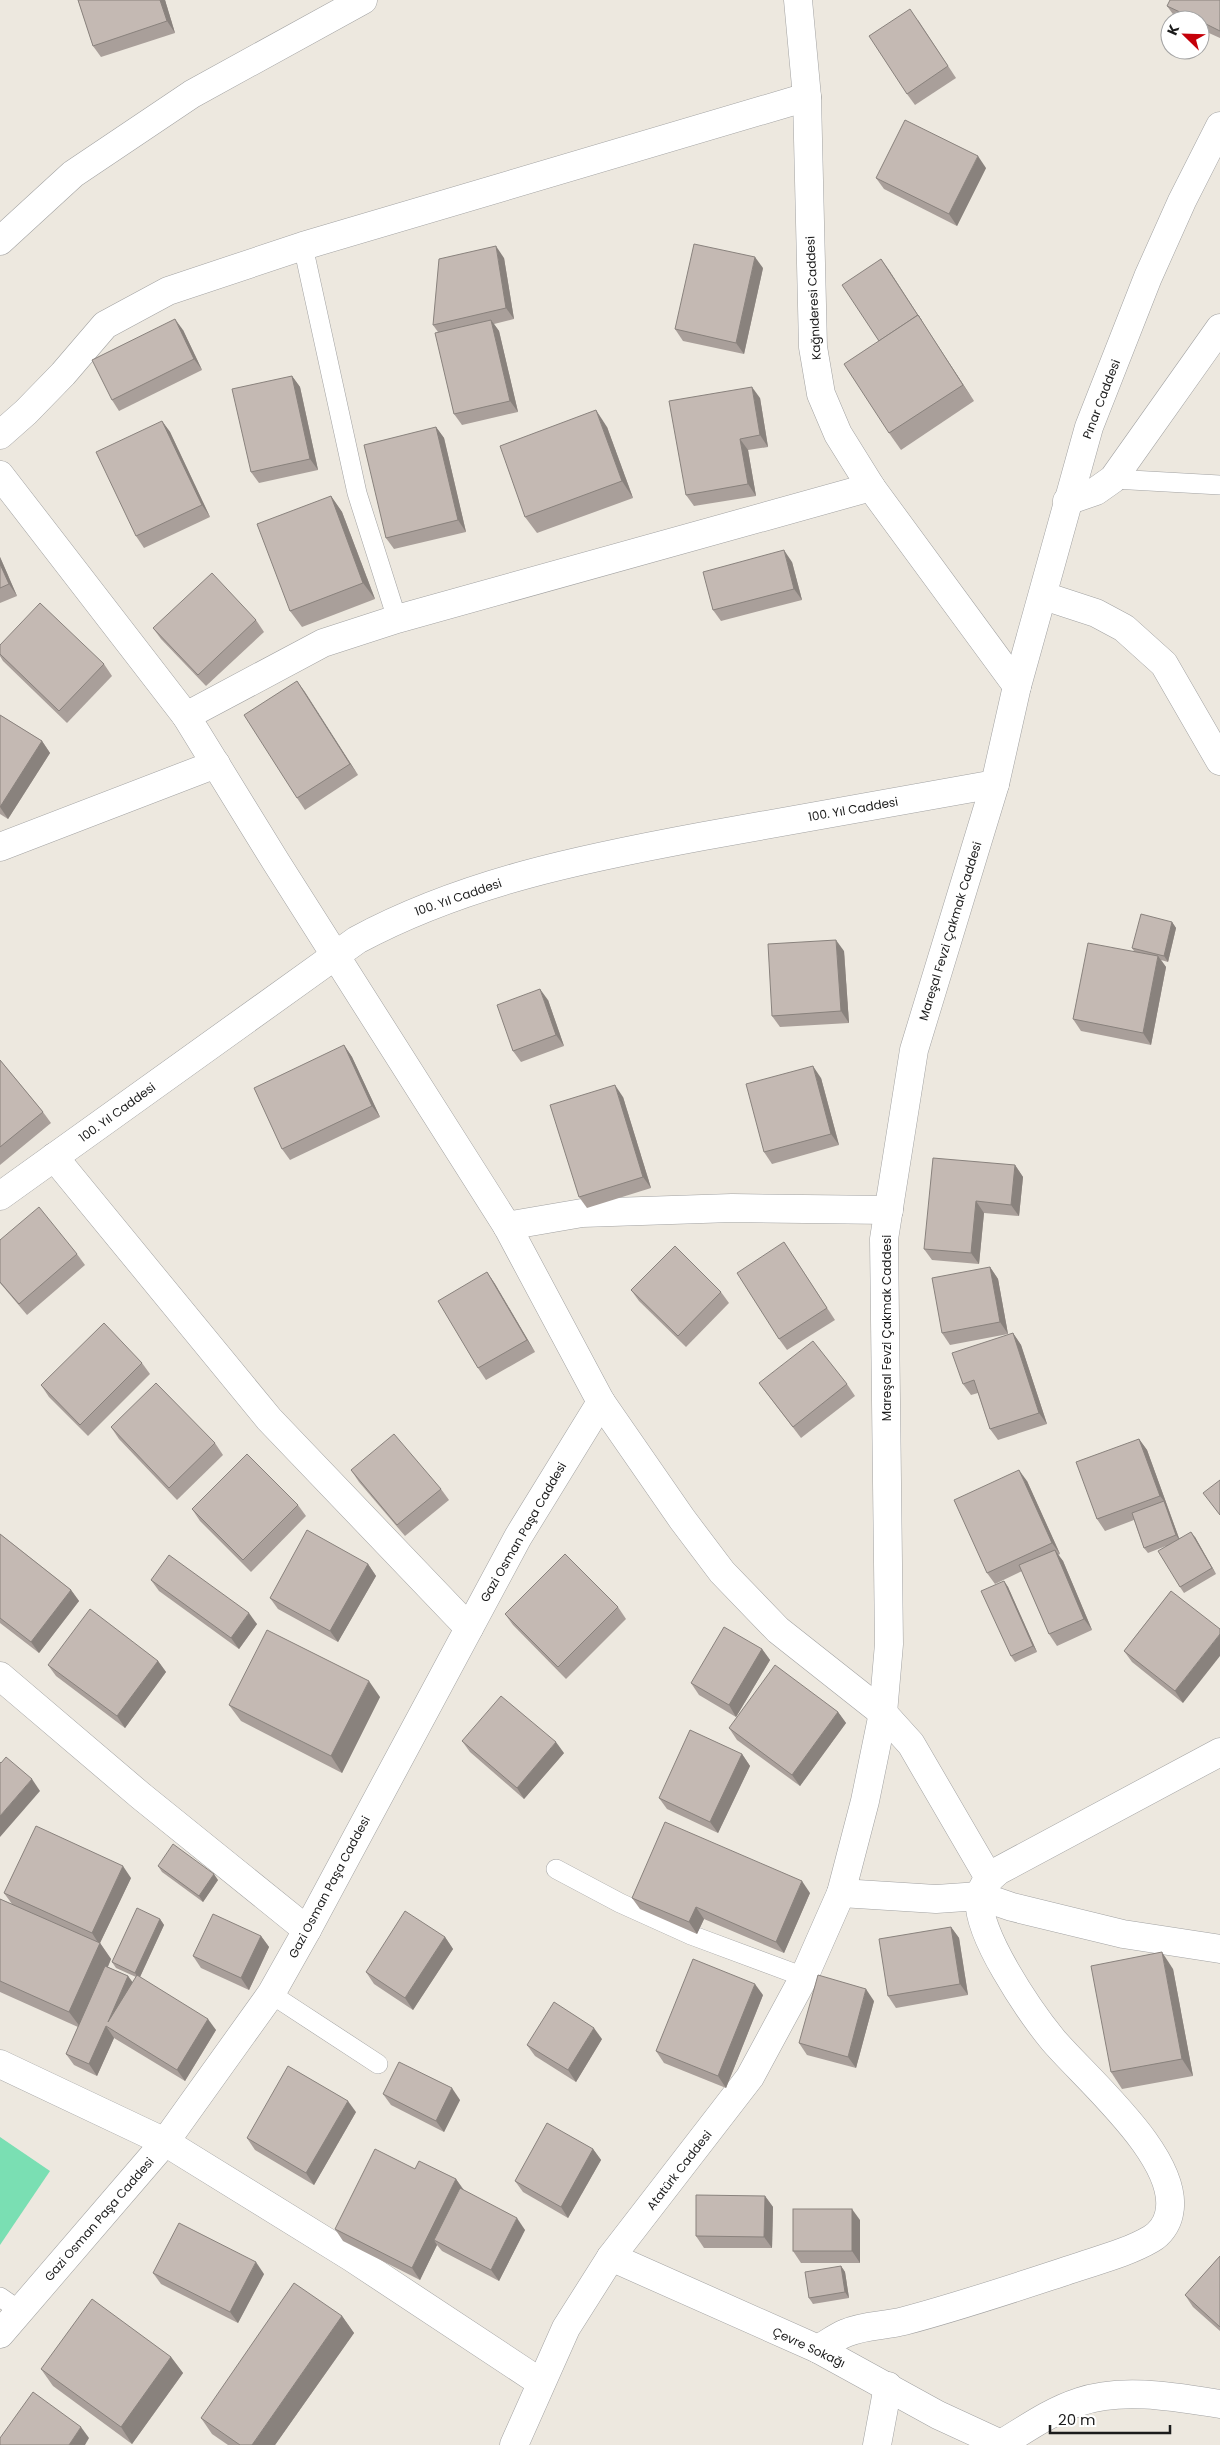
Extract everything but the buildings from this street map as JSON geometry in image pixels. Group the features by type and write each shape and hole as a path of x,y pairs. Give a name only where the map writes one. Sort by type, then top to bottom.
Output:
{"street":[{"path":"0,241 73,174 192,94 363,0"},
{"name":"Kağnıderesi Caddesi","path":"798,0 807,97 813,347 821,394 838,434 871,487 1017,686"},
{"path":"0,435 26,412 63,374 105,325 168,291 303,246 807,97"},
{"name":"Pınar Caddesi","path":"1017,686 1044,596 1067,501 1089,427 1148,277 1182,201 1220,126"},
{"path":"1067,501 1096,491 1113,479 1220,328"},
{"path":"0,475 186,716 507,1226 601,1402 682,1519 722,1572 778,1630 883,1713 911,1744 929,1772 984,1887 1012,1907 1123,1934 1220,1949"},
{"path":"186,716 324,643 397,619 871,487"},
{"path":"1044,596 1096,613 1124,628 1164,664 1220,761"},
{"name":"Mareşal Fevzi Çakmak Caddesi","path":"842,1893 865,1801 883,1713 889,1644 884,1239 888,1210 914,1050 995,784 1017,686"},
{"path":"0,847 216,764"},
{"name":"100. Yıl Caddesi","path":"0,1196 335,955 357,940 394,920 489,884 626,850 995,784"},
{"path":"54,1157 269,1419 469,1628"},
{"path":"507,1226 582,1213 602,1212 732,1208 888,1210"},
{"name":"Gazi Osman Paşa Caddesi","path":"0,2334 10,2304 165,2142 271,1994 527,1521 601,1402"},
{"path":"0,1676 141,1796 307,1930"},
{"path":"842,1893 936,1899 984,1887 1016,1861 1220,1752"},
{"path":"818,2349 845,2334 902,2322 1002,2292 1129,2250 1152,2239 1164,2227 1169,2216 1171,2199 1169,2185 1161,2169 1128,2119 1053,2039 1010,1979 993,1945 982,1916 984,1887"},
{"name":"Atatürk Caddesi","path":"514,2445 540,2382 566,2328 611,2257 750,2077 804,1977 842,1893"},
{"path":"0,2064 165,2142 351,2257 540,2382"},
{"name":"Çevre Sokağı","path":"611,2257 818,2349 938,2415 1002,2445"},
{"path":"877,2445 888,2386"},
{"path":"1002,2445 1057,2411 1080,2401 1109,2396 1138,2395 1220,2404"}],"lane":[{"path":"303,246 357,493 397,619"},
{"path":"1113,479 1220,485"},
{"path":"556,1869 620,1903 691,1935 804,1977"},
{"path":"271,1994 378,2064"}],"green space":[{"path":"0,2137 50,2171 0,2245"}]}
